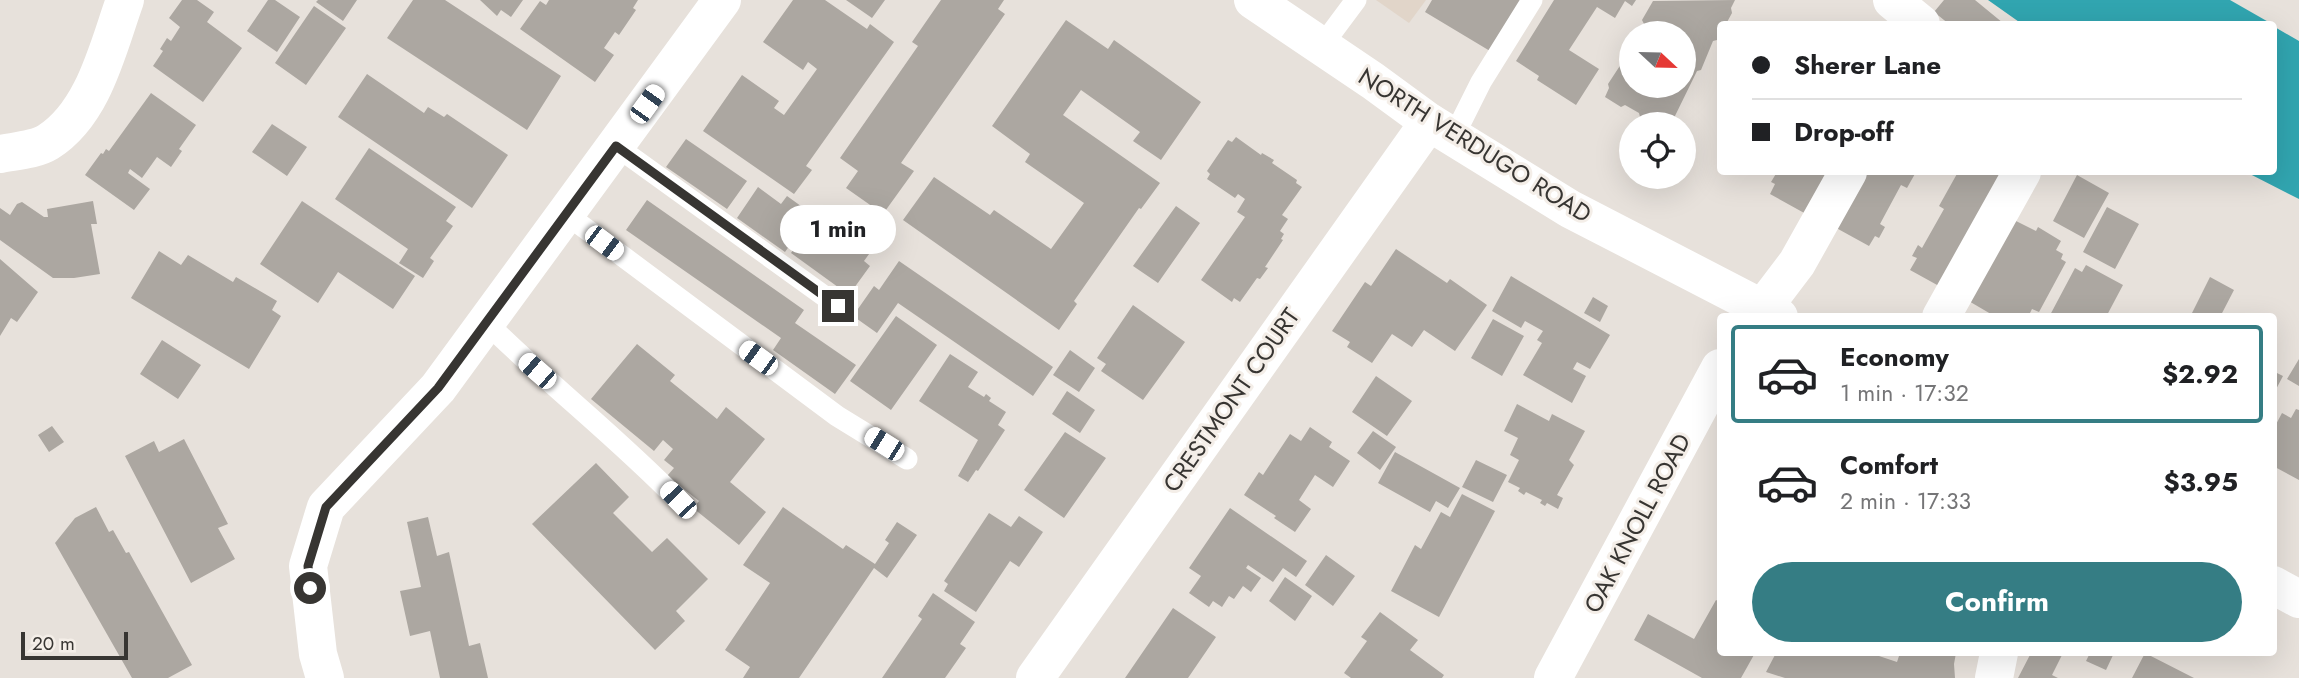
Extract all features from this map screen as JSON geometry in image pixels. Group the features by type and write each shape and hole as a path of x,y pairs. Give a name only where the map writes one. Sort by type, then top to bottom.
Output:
{"street":[{"path":"0,154 47,143 69,123 86,100 125,0"},
{"path":"325,678 318,653 308,566 326,507 438,388 722,0"},
{"name":"NORTH VERDUGO ROAD","path":"1253,0 1441,130 1570,209 1764,313"},
{"path":"1892,0 1917,21"},
{"name":"CRESTMONT COURT","path":"1035,678 1441,130"},
{"path":"1767,313 1846,175"},
{"path":"1943,313 2020,175"},
{"name":"OAK KNOLL ROAD","path":"1553,678 1717,374"},
{"path":"2277,587 2299,599"},
{"path":"1994,678 1998,656"}],"lane":[{"path":"1321,47 1356,0"},
{"path":"1441,130 1481,82 1532,0"},
{"path":"616,146 838,306"},
{"path":"566,214 826,408 907,459"},
{"path":"486,323 517,354 636,457 678,500"}],"shaded area":[{"path":"1376,0 1426,0 1409,23"}],"water":[{"path":"1988,0 2230,0 2267,21 2018,21"},
{"path":"2277,28 2299,41 2299,199 2252,175 2277,175"}],"building":[{"path":"182,0 197,0 214,12 207,22 242,48 203,102 153,66 163,51 160,49 167,38 171,41 180,27 169,18"},
{"path":"268,0 275,0 300,17 277,52 247,31"},
{"path":"357,0 343,21 316,2"},
{"path":"413,0 445,0 561,76 527,130 387,38"},
{"path":"480,0 523,0 511,17 501,10 497,16"},
{"path":"549,0 638,0 633,8 636,10 619,35 615,32 604,48 614,55 595,82 520,29 540,1 546,5"},
{"path":"793,0 825,0 867,29 870,24 894,42 806,166 812,170 794,194 703,131 742,75 779,101 774,108 784,115 817,69 808,62 803,70 763,42"},
{"path":"846,0 885,0 872,18"},
{"path":"941,0 1004,0 998,9 1005,14 901,163 914,171 883,214 846,188 858,171 840,158 918,46 912,42"},
{"path":"1432,0 1521,0 1490,51 1425,12"},
{"path":"1554,0 1636,0 1632,6 1625,1 1615,18 1597,7 1569,50 1599,69 1576,105 1537,80 1539,76 1516,61"},
{"path":"1735,0 1728,21 1717,21 1717,40 1713,41 1701,70 1696,73 1696,21 1642,20 1653,1"},
{"path":"1944,0 1975,0 2001,21 1945,21 1934,12"},
{"path":"314,6 346,28 306,85 275,63"},
{"path":"1066,20 1108,49 1114,40 1201,102 1161,160 1133,141 1140,132 1081,90 1063,115 1160,183 1141,209 1139,208 1074,301 1077,304 1059,330 903,220 934,177 990,215 994,210 1051,249 1084,203 1025,162 1030,154 992,126"},
{"path":"1619,67 1619,98 1684,98 1677,112 1637,112 1625,105 1621,107 1605,97 1608,84"},
{"path":"367,74 424,113 428,107 444,117 447,114 508,155 472,208 338,117"},
{"path":"151,93 196,125 179,149 182,151 171,167 157,157 142,178 130,169 128,173 150,189 134,210 85,175 101,153 106,149 109,151"},
{"path":"272,124 307,147 287,176 252,152"},
{"path":"1236,137 1261,155 1262,153 1274,160 1272,163 1297,180 1296,183 1302,187 1282,215 1288,219 1280,231 1284,234 1281,239 1283,240 1265,267 1268,268 1260,279 1257,278 1240,302 1234,298 1232,302 1201,280 1245,217 1237,212 1245,199 1238,194 1235,198 1207,179 1210,174 1207,171 1228,140 1232,142"},
{"path":"686,139 747,181 727,209 666,167"},
{"path":"369,148 456,207 446,221 453,226 430,258 434,261 423,278 399,263 408,249 335,199"},
{"path":"1775,175 1828,175 1806,214 1770,194 1775,184 1771,182"},
{"path":"1856,175 1914,175 1907,188 1901,185 1880,224 1885,227 1879,238 1875,236 1869,246 1829,224"},
{"path":"1956,175 2011,175 1948,291 1910,270 1917,258 1912,256 1918,245 1922,248 1944,209 1939,206"},
{"path":"2077,175 2109,193 2084,238 2053,221"},
{"path":"758,187 781,204 787,196 812,214 785,252 737,218"},
{"path":"647,200 804,310 795,323 856,365 835,394 773,350 781,338 626,230"},
{"path":"93,201 97,224 91,224 100,274 53,278 0,240 0,208 10,215 17,204 22,202 48,217 47,209"},
{"path":"302,201 415,276 393,309 338,272 318,303 260,264"},
{"path":"1176,206 1200,223 1158,283 1133,266"},
{"path":"2107,207 2139,224 2115,269 2083,252"},
{"path":"866,218 885,232 864,261 870,266 849,295 791,253 811,224 844,248"},
{"path":"2012,219 2036,231 2038,227 2061,241 2056,250 2063,254 2061,259 2066,262 2039,312 2032,309 2030,313 1989,313 1967,300"},
{"path":"1396,249 1447,283 1450,279 1487,305 1455,351 1424,330 1412,347 1392,334 1372,363 1347,347 1350,342 1332,331 1365,282 1371,286"},
{"path":"159,251 181,265 188,255 233,282 236,277 277,301 272,310 281,316 249,369 131,298"},
{"path":"0,259 38,292 17,322 11,318 0,336"},
{"path":"899,261 1053,367 1033,396 898,303 877,333 853,316 874,286 879,290"},
{"path":"2086,265 2123,285 2108,313 2051,313 2075,268 2082,272"},
{"path":"1511,276 1610,335 1590,369 1577,362 1573,369 1586,376 1572,403 1523,375 1542,343 1537,340 1543,331 1525,321 1521,328 1492,311"},
{"path":"2210,277 2234,290 2222,313 2192,313"},
{"path":"1593,297 1608,306 1600,322 1584,313"},
{"path":"1133,305 1185,342 1143,400 1101,371 1106,364 1097,358"},
{"path":"896,316 937,345 891,410 850,381"},
{"path":"1493,319 1524,336 1502,376 1471,358"},
{"path":"162,340 201,365 178,399 140,374"},
{"path":"637,344 675,375 670,381 717,419 726,407 765,439 730,482 766,512 739,545 693,508 699,501 667,476 674,468 664,460 673,449 663,440 654,451 591,399"},
{"path":"1070,350 1095,368 1079,392 1053,375"},
{"path":"950,354 978,372 968,387 984,397 986,394 991,398 989,401 1006,412 998,425 1005,430 968,482 958,476 978,440 919,401"},
{"path":"2299,359 2299,386 2287,379"},
{"path":"2277,373 2283,376 2277,387"},
{"path":"1376,376 1412,401 1387,436 1352,412"},
{"path":"1067,391 1095,410 1080,433 1052,414"},
{"path":"1517,404 1549,421 1552,414 1585,431 1569,460 1574,465 1557,495 1563,498 1558,509 1547,503 1545,506 1540,503 1542,500 1526,492 1524,495 1518,491 1520,488 1508,482 1519,460 1510,455 1518,438 1504,431"},
{"path":"2296,409 2299,410 2299,480 2277,468 2277,422 2282,413 2291,418"},
{"path":"52,426 64,442 49,452 38,435"},
{"path":"1310,427 1332,442 1329,447 1350,461 1333,487 1315,475 1299,500 1311,509 1295,532 1244,495 1259,472 1263,475 1290,434 1301,441"},
{"path":"1373,431 1396,447 1380,470 1357,453"},
{"path":"1065,432 1106,458 1064,518 1024,490"},
{"path":"184,439 228,524 218,528 235,559 191,583 125,456 154,441 159,452"},
{"path":"1395,452 1460,488 1448,508 1436,501 1430,512 1378,483"},
{"path":"1476,460 1507,475 1493,502 1462,487"},
{"path":"596,463 629,497 613,513 652,552 667,538 708,579 676,611 685,621 655,650 532,524"},
{"path":"1462,494 1495,511 1439,617 1391,591 1415,545 1421,549 1441,512 1450,517"},
{"path":"96,507 109,532 113,530 126,553 129,552 192,665 168,678 132,678 55,543 75,518"},
{"path":"783,507 843,549 846,545 875,564 889,543 885,540 897,522 917,535 887,578 874,568 799,678 743,678 750,667 725,650 770,583 743,565"},
{"path":"1230,508 1307,561 1296,577 1283,568 1273,582 1248,565 1246,568 1261,578 1251,592 1243,586 1234,599 1229,596 1222,607 1213,601 1209,607 1189,593 1201,576 1189,568"},
{"path":"989,513 1011,527 1019,516 1043,532 1019,567 1010,561 976,612 944,591 948,584 944,581"},
{"path":"428,517 437,556 449,552 469,646 480,643 488,678 440,678 430,631 410,636 400,591 421,587 407,522"},
{"path":"1326,555 1355,576 1333,606 1305,585"},
{"path":"1285,577 1312,596 1295,621 1269,601"},
{"path":"933,593 975,622 960,644 966,648 945,678 882,678 922,619 918,616"},
{"path":"1716,600 1717,656 1753,656 1741,678 1702,678 1634,640 1648,614 1694,639"},
{"path":"1173,608 1216,637 1188,678 1125,678"},
{"path":"1380,612 1418,640 1410,650 1444,675 1442,678 1351,678 1344,673 1367,641 1361,637"},
{"path":"1774,656 1879,656 1897,662 1899,656 1955,656 1955,678 1785,678 1766,672"},
{"path":"2029,656 2062,656 2052,675 2058,678 2018,678"},
{"path":"2088,656 2113,656 2106,670 2086,661"},
{"path":"2143,656 2151,656 2194,678 2132,678"}],"route":[{"path":"310,588 308,566 326,507 438,388 616,146 838,306"}]}
